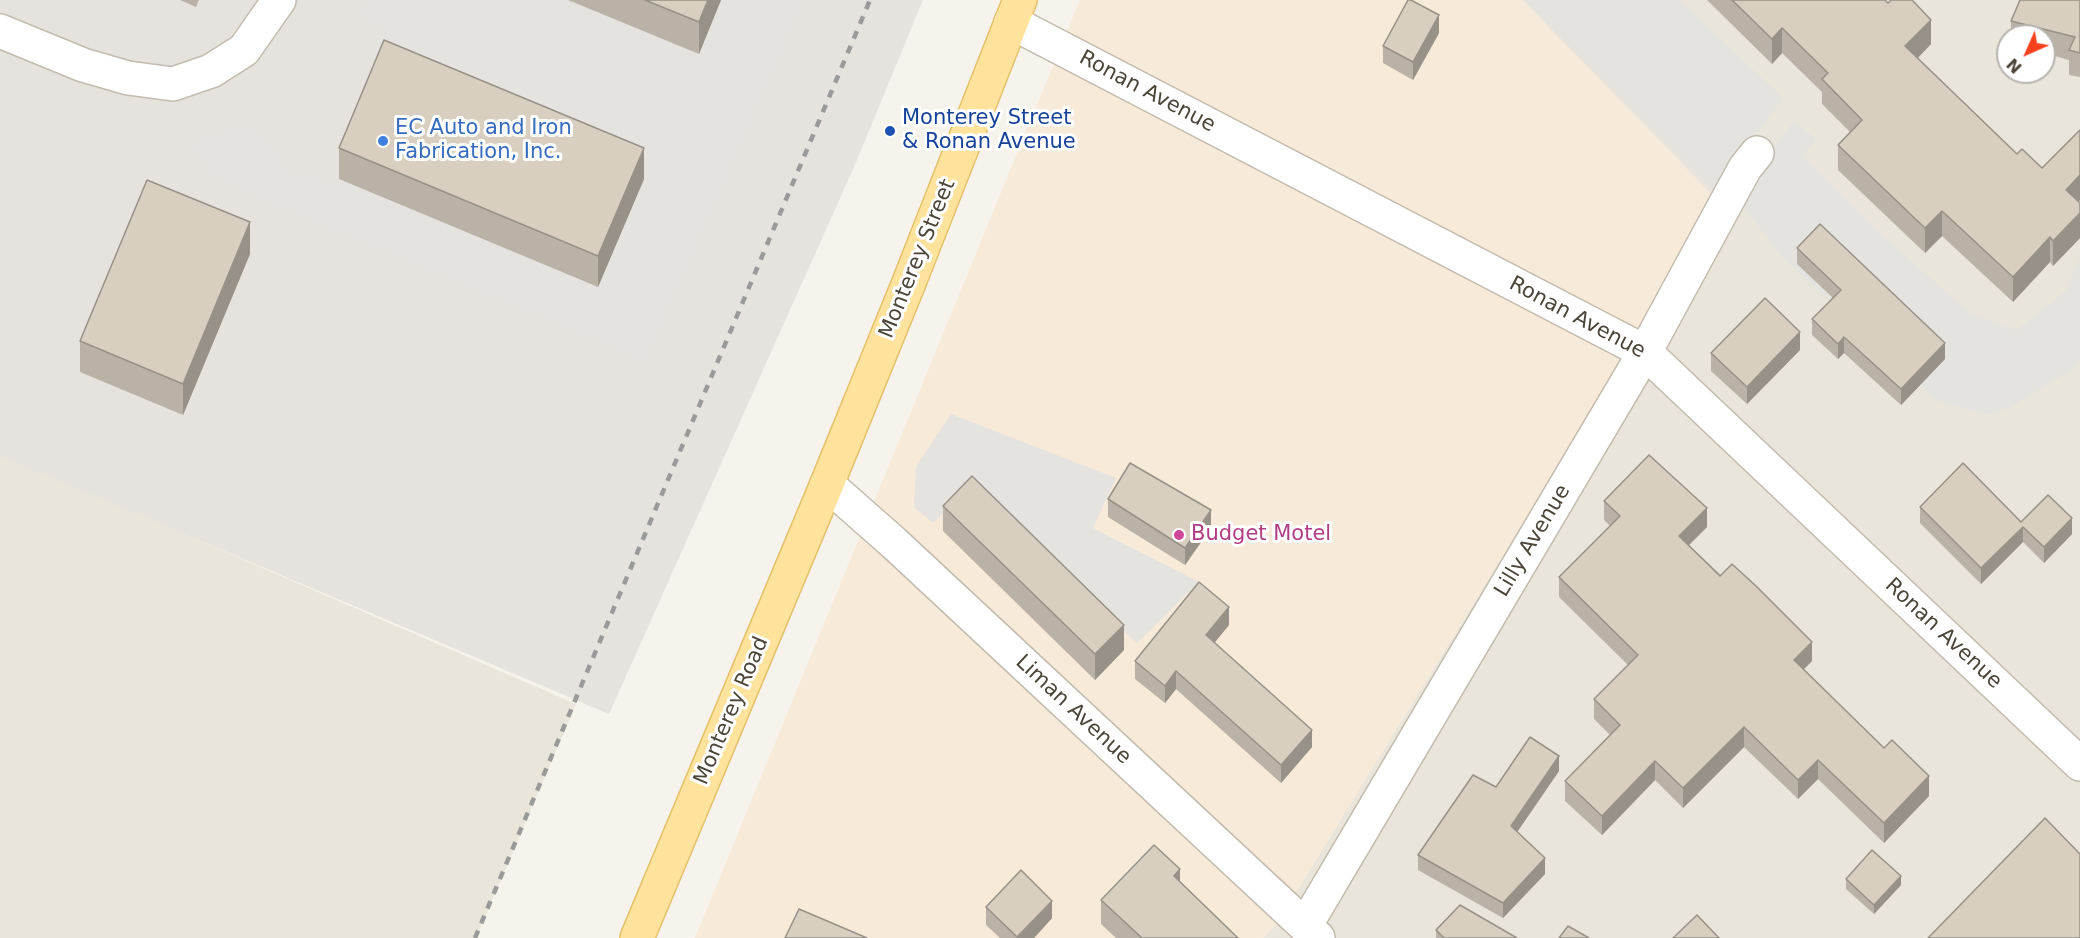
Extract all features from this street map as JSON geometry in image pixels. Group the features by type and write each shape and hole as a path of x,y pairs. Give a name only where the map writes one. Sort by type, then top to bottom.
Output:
{"main road":[{"name":"Monterey Street","path":"827,483 908,285 1015,11"},
{"name":"Monterey Road","path":"636,938 827,483"}],"street":[{"path":"0,31 82,65 128,78 173,84 211,71 244,50 279,0"},
{"name":"Ronan Avenue","path":"1015,11 1644,352 2080,764"},
{"name":"Lilly Avenue","path":"1312,932 1644,352 1745,168 1756,153"},
{"name":"Liman Avenue","path":"827,483 1312,932"}],"shaded area":[{"path":"0,0 923,0 854,167 609,714 0,456"},
{"path":"365,0 568,0 699,54 721,0 806,0 646,363 287,212 209,175 187,143 250,120 297,176 339,179 384,71 368,57 382,27 356,18"},
{"path":"1080,0 1522,0 1711,194 1642,329 1276,925 1263,938 695,938"},
{"path":"1522,0 2080,0 2080,938 1263,938 1276,925 1642,329 1711,194"},
{"path":"1523,0 1679,0 1783,98 1715,192"},
{"path":"1794,121 1817,140 1802,155 1887,240 1970,313 2017,330 2066,291 2080,258 2080,360 2077,366 2011,407 1988,415 1939,402 1780,255 1741,203 1754,174"},
{"path":"951,414 1116,478 1093,528 1199,582 1137,643 972,486 933,523 914,507 916,467"},
{"path":"0,454 576,704 476,938 0,938"}],"building":[{"path":"645,0 708,0 699,22"},
{"path":"1408,0 1439,15 1413,62 1383,46"},
{"path":"1732,0 1885,0 1888,3 1891,0 1912,0 1931,20 1905,46 2017,154 2022,149 2042,168 2080,130 2080,175 2066,190 2080,203 2080,213 2053,241 2050,237 2013,277 1942,211 1925,228 1838,145 1862,120 1822,79 1828,73 1782,28 1772,39"},
{"path":"2020,0 2080,0 2080,53 2069,50 2075,37 2056,32 2056,24 2023,24 2011,21"},
{"path":"384,40 644,148 598,256 339,148"},
{"path":"147,180 250,222 183,384 80,341"},
{"path":"1820,224 1945,343 1901,389 1844,337 1838,344 1812,319 1841,290 1797,248"},
{"path":"1765,298 1800,332 1747,387 1711,353"},
{"path":"1649,455 1707,508 1679,536 1720,576 1732,564 1756,586 1812,642 1794,660 1884,748 1892,740 1929,776 1884,823 1818,760 1798,780 1744,727 1683,788 1655,761 1602,816 1565,781 1620,725 1594,699 1638,655 1559,577 1620,516 1604,501"},
{"path":"1130,463 1211,510 1185,548 1108,499"},
{"path":"1963,463 2021,522 2048,495 2072,518 2044,547 2023,527 1981,568 1920,507"},
{"path":"972,476 1124,625 1095,654 943,506"},
{"path":"1199,582 1229,607 1206,635 1312,730 1281,765 1176,671 1165,686 1135,661"},
{"path":"1530,737 1559,756 1511,826 1545,858 1503,903 1418,855 1473,775 1496,787"},
{"path":"2045,818 2080,854 2080,938 1928,938"},
{"path":"1154,845 1180,869 1174,876 1238,938 1142,938 1101,900"},
{"path":"1872,850 1901,876 1874,905 1846,879"},
{"path":"1021,870 1052,901 1017,937 986,907"},
{"path":"1460,905 1517,938 1444,938 1436,930"},
{"path":"799,909 867,938 785,938"},
{"path":"1697,915 1719,938 1673,938"},
{"path":"1568,926 1589,938 1559,938"}],"railway":[{"path":"475,938 870,0"}],"place":[{"name":"Monterey Street & Ronan Avenue","path":"890,131"},
{"name":"EC Auto and Iron Fabrication, Inc.","path":"383,141"},
{"name":"Budget Motel","path":"1179,535"}]}
